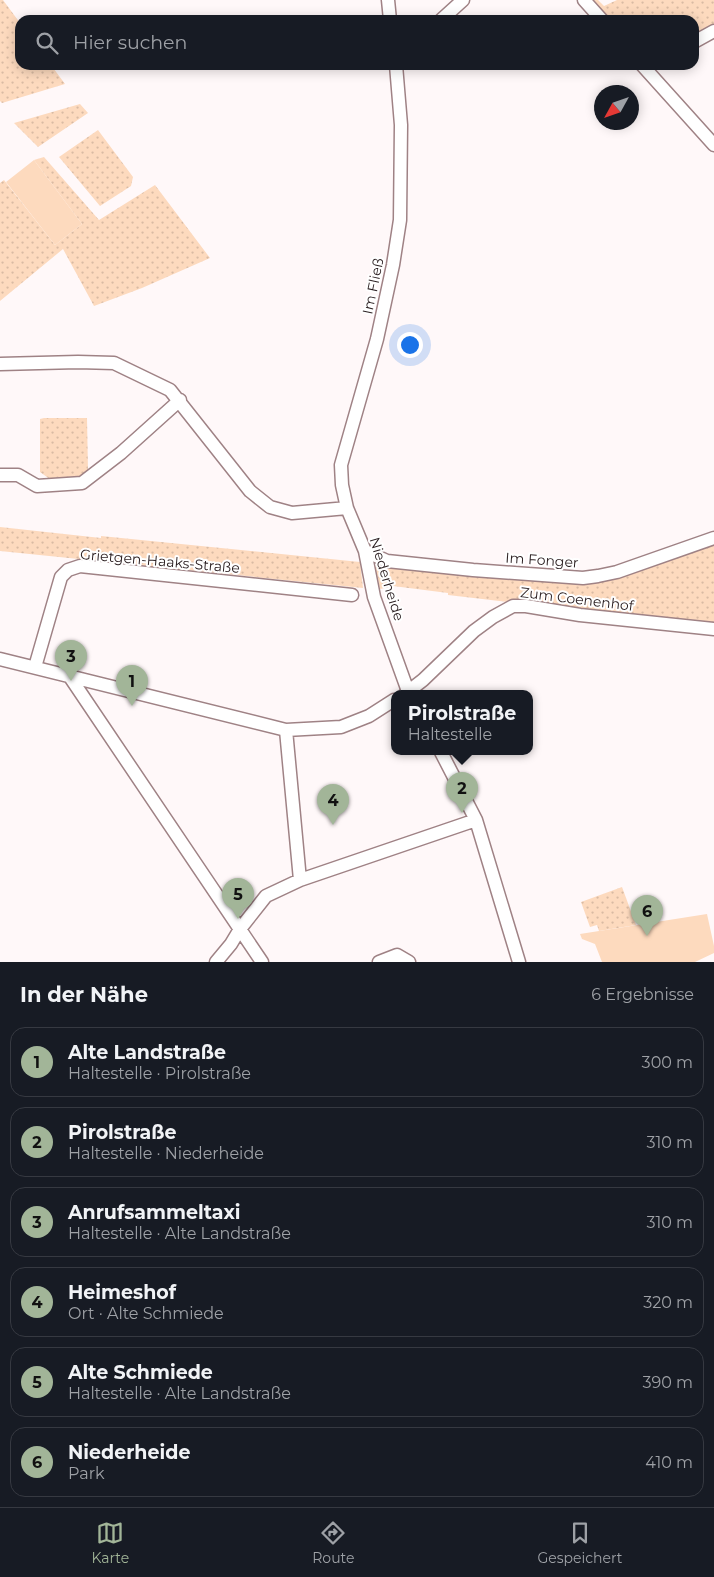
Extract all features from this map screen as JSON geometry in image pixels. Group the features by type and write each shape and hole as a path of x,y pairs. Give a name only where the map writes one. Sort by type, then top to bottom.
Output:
{"street":[{"path":"388,0 390,15"},
{"path":"446,15 463,0"},
{"path":"584,0 598,15"},
{"path":"699,39 714,31"},
{"name":"Im Fließ","path":"347,508 342,485 341,465 377,339 393,265 400,220 401,125 396,70"},
{"path":"648,70 714,145"},
{"path":"0,364 114,363 170,390 180,400 250,491 270,507 292,512 347,508"},
{"path":"0,475 18,475 38,486 82,483 121,453 180,400"},
{"name":"Niederheide","path":"347,508 365,551 374,598 406,690"},
{"name":"Im Fonger","path":"365,551 388,561 473,570 583,578 617,572 714,538"},
{"name":"Grietgen-Haaks-Straße","path":"35,667 62,577 68,570 80,566 352,595"},
{"name":"Zum Coenenhof","path":"412,690 474,631 493,617 513,606 714,629"},
{"path":"0,659 286,730 341,727 368,716 391,702"},
{"path":"70,677 262,962"},
{"path":"286,730 300,880"},
{"path":"443,755 476,820 518,962"},
{"path":"216,962 266,896 300,880 476,820"},
{"path":"379,962 397,956 409,962"}],"shaded area":[{"path":"0,0 3,0 15,16 15,70 55,70 65,84 2,103 0,101"},
{"path":"591,0 598,0 604,6 617,0 714,0 714,26 699,34 699,15 604,15"},
{"path":"80,104 88,113 38,147 14,123"},
{"path":"98,130 133,177 131,186 100,206 59,157"},
{"path":"44,157 99,220 155,185 210,258 142,288 94,306 63,249 0,301 0,183 4,180 55,245 82,224 34,160"},
{"path":"34,160 82,224 55,245 6,182"},
{"path":"87,418 88,471 79,480 51,480 40,472 40,419"},
{"path":"0,527 360,562 363,588 0,551"},
{"path":"714,542 714,626 448,595 448,593 393,586 380,589 375,565 581,582"},
{"path":"622,887 636,925 599,931 597,925 590,927 581,902"},
{"path":"707,914 714,953 695,962 602,962 595,944 582,939 580,934"}],"place":[{"name":"Anrufsammeltaxi","path":"71,681"},
{"name":"Alte Landstraße","path":"132,706"},
{"name":"Pirolstraße","path":"462,813"},
{"name":"Heimeshof","path":"333,825"},
{"name":"Alte Schmiede","path":"238,919"},
{"name":"Niederheide","path":"647,936"}]}
